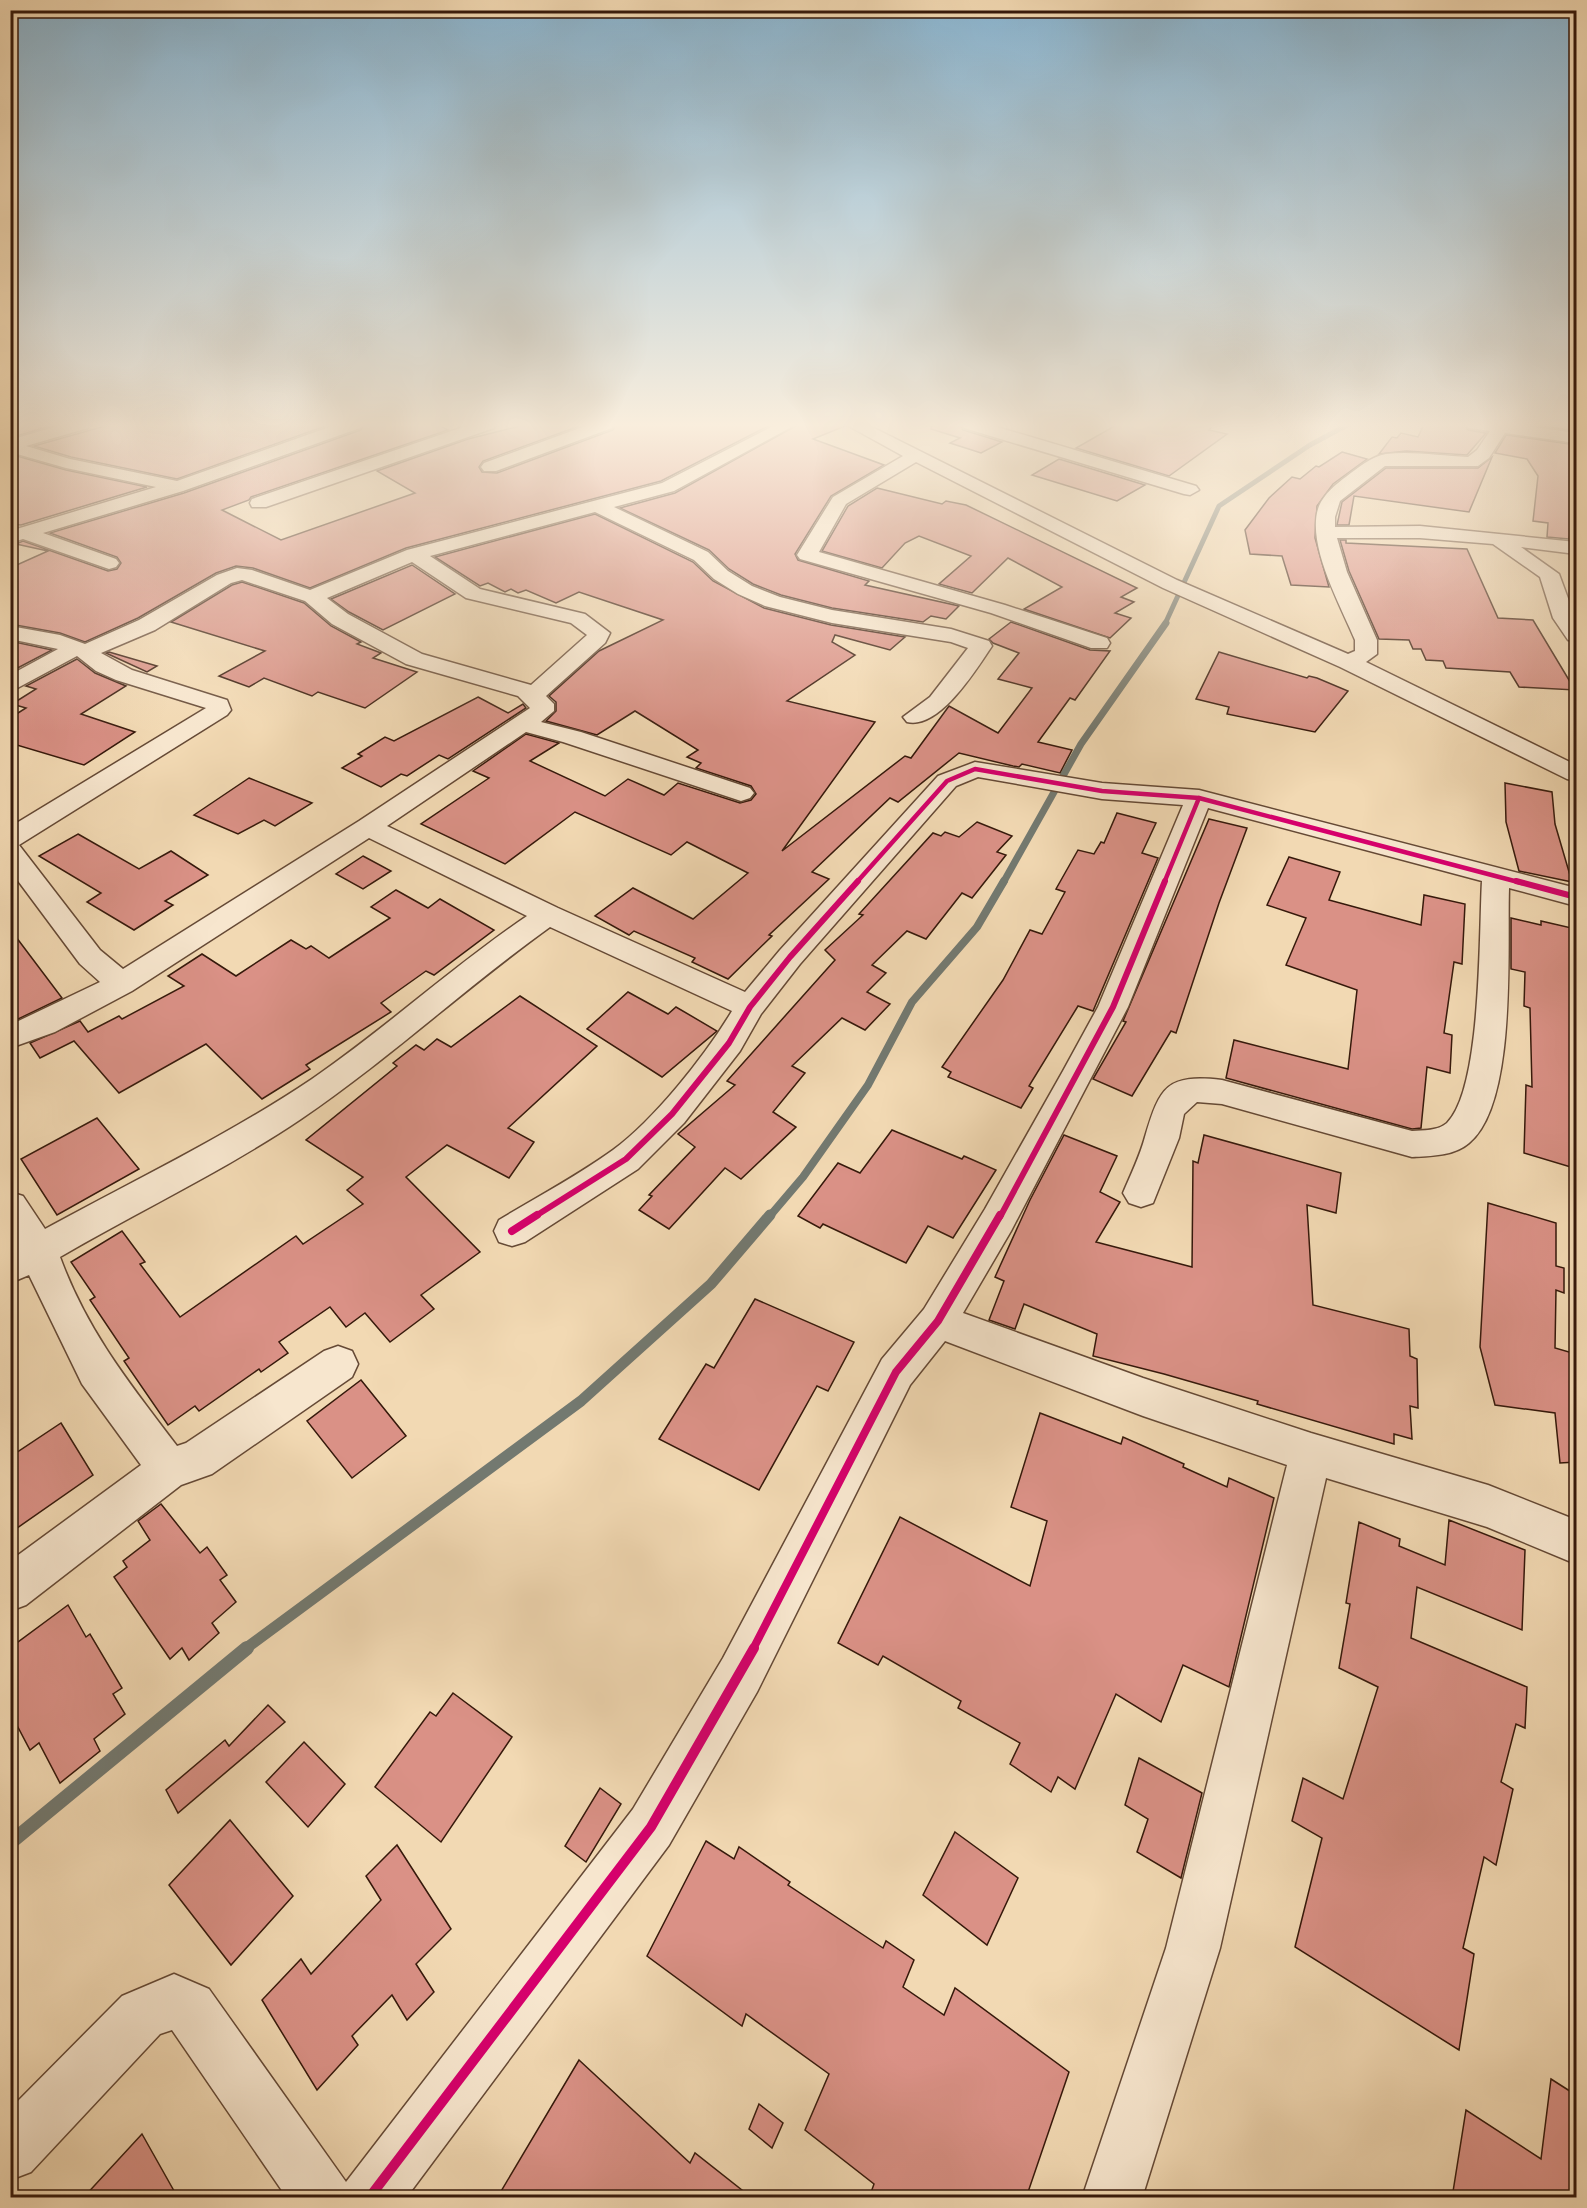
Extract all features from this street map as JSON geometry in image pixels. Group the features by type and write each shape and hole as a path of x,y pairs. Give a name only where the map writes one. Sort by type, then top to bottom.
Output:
{"street":[{"path":"17,535 44,527"},
{"path":"312,597 414,554 517,527"},
{"path":"641,527 701,556 737,586 782,604 953,636 981,646 938,702 915,717"},
{"path":"824,527 807,555 998,609 1099,643"},
{"path":"1059,527 1201,598 1348,662 1576,774"},
{"path":"1327,527 1334,562 1366,640 1366,654 1348,662"},
{"path":"1327,533 1397,532 1576,548"},
{"path":"17,535 109,564"},
{"path":"1495,539 1549,574 1560,609 1576,635"},
{"path":"414,554 473,594 578,618 597,629 599,633 597,638 533,695"},
{"path":"10,685 81,650 147,625 237,574 245,574 288,591 312,597 340,619 414,659 533,695 542,704 542,711 368,827 121,984 44,1024 10,1037"},
{"path":"10,632 60,642 81,650 104,666 124,675 208,699 219,705 219,710 12,854 90,957 121,984"},
{"path":"521,724 572,736 741,793"},
{"path":"512,1231 626,1159 672,1114 729,1043 750,1007 790,957 947,781 975,769 1102,791 1199,798 1576,897"},
{"path":"369,2198 651,1827 740,1675 897,1372 938,1321 998,1220 1113,1007 1199,798"},
{"path":"368,827 548,915 750,1007"},
{"path":"1141,1193 1162,1137 1168,1111 1177,1098 1192,1089 1222,1092 1412,1144 1443,1141 1458,1133 1477,1107 1488,1062 1496,875"},
{"path":"25,1259 277,1119 326,1086 512,939 548,915"},
{"path":"10,1206 25,1259 52,1286 96,1371 169,1468"},
{"path":"938,1321 1143,1397 1311,1453 1488,1506 1576,1542"},
{"path":"10,1589 169,1468 197,1460 338,1364"},
{"path":"1112,2198 1193,1948 1311,1453"},
{"path":"10,2151 141,2015 174,2001 190,2008 323,2198"}],"building":[{"path":"70,527 256,527 281,540 318,527 486,527 406,548 310,588 253,568 236,566 216,573 138,618 85,642 60,633 10,624 10,568 48,551 16,544 23,541 108,571 117,569 121,563 117,557 50,533"},
{"path":"546,527 622,527 693,562 713,581 764,608 831,625 905,637 890,650 835,635 832,642 855,655 787,701 875,722 782,851 905,756 911,758 949,706 998,733 1032,688 998,679 1019,653 993,643 989,639 1011,622 1090,650 1110,651 1075,700 1070,698 1038,742 1072,750 1060,773 1022,764 1019,767 1013,766 959,753 898,802 890,798 812,872 829,879 769,935 772,936 728,979 692,962 695,958 634,931 629,935 595,916 633,888 693,919 748,873 687,842 671,855 575,812 505,864 421,824 489,778 473,771 526,734 559,743 530,761 605,796 628,779 664,795 678,783 740,803 751,800 756,794 751,786 696,768 701,763 687,757 698,750 635,711 597,735 546,721 556,711 556,702 549,696 599,651 663,620 579,592 556,603 526,590 518,593 511,589 505,592 488,583 480,586 435,557"},
{"path":"660,527 812,527 795,554 798,560 869,581 865,585 959,606 946,619 931,616 923,622 832,608 781,595 753,584 729,569 709,550"},
{"path":"836,527 1011,527 1137,588 1121,597 1134,602 1115,613 1131,618 1110,638 1024,609 1062,587 1008,558 972,593 939,584 971,556 919,536 905,543 882,568 822,551"},
{"path":"1247,527 1316,527 1315,538 1329,587 1291,585 1282,556 1250,554 1245,530"},
{"path":"1548,527 1571,527 1569,539 1547,537"},
{"path":"1340,540 1346,540 1346,543 1467,549 1498,618 1533,620 1575,690 1519,687 1510,672 1446,668 1443,661 1426,660 1421,649 1413,649 1409,640 1379,639 1349,571"},
{"path":"412,565 455,594 383,630 349,612 331,599"},
{"path":"242,582 304,603 331,626 361,642 357,644 381,653 373,658 417,672 365,708 318,692 312,696 264,678 249,687 219,676 265,651 171,622 232,585"},
{"path":"10,641 52,650 10,672"},
{"path":"1219,652 1307,678 1309,676 1317,678 1348,691 1315,732 1227,714 1229,707 1196,699"},
{"path":"106,653 157,666 147,672"},
{"path":"77,659 95,673 126,686 81,714 135,732 84,765 10,743 10,718 26,708 12,704 36,689 26,686"},
{"path":"478,697 508,713 523,704 526,708 448,759 439,755 407,776 401,774 381,787 342,768 362,756 358,754 385,737 394,741"},
{"path":"249,778 312,803 275,826 264,820 238,834 194,815"},
{"path":"1505,783 1552,792 1555,824 1572,882 1519,871 1506,822"},
{"path":"1117,813 1156,823 1142,853 1158,858 1093,1011 1078,1006 1029,1086 1033,1088 1021,1108 948,1077 951,1072 942,1067 1003,980 1030,930 1042,934 1065,892 1056,889 1078,850 1094,854 1101,842 1104,843"},
{"path":"1209,819 1247,828 1219,903 1176,1033 1171,1031 1132,1096 1093,1079 1126,1022 1123,1021"},
{"path":"977,822 1012,836 997,852 1006,855 972,898 962,893 926,939 907,931 872,965 886,973 867,992 890,1004 865,1030 842,1018 792,1066 805,1073 773,1112 796,1127 741,1179 725,1168 669,1229 639,1210 652,1196 649,1195 695,1147 678,1134 735,1085 727,1081 835,960 825,950 863,915 859,914 933,833 941,836 945,832 959,837"},
{"path":"78,834 139,869 171,851 208,875 165,901 173,905 134,930 87,902 101,893 39,856"},
{"path":"363,856 391,871 363,889 336,874"},
{"path":"1289,857 1340,872 1329,900 1421,925 1424,895 1465,904 1462,964 1454,962 1444,1033 1452,1035 1450,1073 1427,1067 1421,1128 1412,1129 1226,1078 1234,1040 1348,1069 1357,990 1286,965 1306,918 1267,905"},
{"path":"396,890 428,908 440,899 494,930 434,975 426,971 381,1003 391,1012 306,1065 310,1069 262,1099 206,1044 119,1093 74,1041 40,1058 30,1043 80,1021 88,1032 119,1016 122,1019 184,986 168,976 202,954 236,976 291,940 306,949 311,946 329,958 390,918 371,907"},
{"path":"1511,918 1541,925 1541,921 1576,929 1574,1168 1524,1153 1526,1085 1532,1087 1530,1008 1524,1006 1525,972 1511,969"},
{"path":"10,929 62,998 14,1021 10,1015"},
{"path":"628,992 668,1014 676,1007 717,1031 662,1077 587,1029"},
{"path":"520,996 597,1046 508,1128 534,1142 509,1178 447,1145 406,1177 480,1252 421,1295 434,1309 390,1342 365,1313 346,1327 330,1307 279,1342 288,1353 261,1372 259,1369 199,1411 195,1406 168,1425 124,1361 129,1358 90,1300 95,1297 71,1262 122,1231 145,1262 140,1264 180,1317 296,1236 303,1244 363,1204 347,1190 363,1177 306,1140 397,1066 393,1063 416,1045 424,1050 437,1039 451,1047"},
{"path":"97,1118 139,1169 57,1215 21,1159"},
{"path":"892,1130 962,1159 964,1156 996,1170 953,1238 928,1226 906,1263 823,1224 820,1228 798,1216 838,1163 860,1173"},
{"path":"1064,1135 1117,1156 1100,1192 1120,1202 1096,1242 1192,1267 1193,1161 1198,1163 1204,1135 1341,1173 1336,1213 1307,1205 1313,1305 1409,1329 1410,1356 1417,1359 1418,1408 1410,1406 1412,1439 1394,1434 1394,1444 1257,1404 1258,1401 1093,1356 1097,1334 1024,1304 1015,1329 989,1320 1004,1281 995,1277 1030,1200"},
{"path":"1488,1203 1556,1223 1556,1266 1564,1268 1564,1293 1556,1290 1555,1348 1576,1354 1576,1462 1560,1463 1555,1413 1495,1405 1480,1347"},
{"path":"755,1299 854,1342 828,1391 817,1386 759,1490 659,1439 706,1364 714,1368"},
{"path":"361,1380 406,1436 352,1478 307,1421"},
{"path":"1040,1413 1121,1444 1123,1437 1184,1464 1183,1467 1227,1487 1229,1478 1274,1498 1229,1687 1183,1665 1161,1722 1116,1694 1075,1789 1058,1777 1051,1792 1010,1764 1020,1743 958,1708 961,1701 883,1656 878,1665 838,1643 900,1517 1030,1586 1047,1521 1011,1507"},
{"path":"61,1423 93,1475 10,1533 10,1457"},
{"path":"161,1504 200,1553 207,1547 227,1575 220,1580 236,1602 212,1623 219,1633 189,1660 182,1648 170,1659 114,1577 127,1567 123,1561 150,1540 138,1521"},
{"path":"1449,1520 1525,1550 1522,1630 1417,1587 1411,1638 1527,1687 1525,1728 1516,1724 1501,1782 1513,1789 1496,1865 1484,1857 1463,1948 1474,1954 1459,2050 1295,1947 1322,1838 1292,1821 1303,1778 1343,1799 1378,1687 1339,1668 1350,1604 1346,1603 1359,1522 1400,1539 1399,1546 1445,1565"},
{"path":"68,1605 86,1637 90,1634 122,1688 113,1694 125,1714 94,1739 100,1751 60,1783 39,1743 30,1750 10,1712 10,1648"},
{"path":"453,1693 512,1737 441,1842 375,1787 430,1712 436,1716"},
{"path":"268,1705 285,1722 178,1813 166,1790 225,1740 229,1746"},
{"path":"304,1742 345,1784 308,1827 266,1782"},
{"path":"1139,1758 1202,1793 1181,1878 1137,1852 1148,1819 1125,1805"},
{"path":"600,1788 621,1804 586,1862 565,1846"},
{"path":"230,1820 293,1896 231,1965 169,1885"},
{"path":"955,1832 1018,1878 987,1945 923,1895"},
{"path":"706,1841 734,1859 739,1847 790,1882 788,1885 883,1948 886,1941 914,1960 903,1987 944,2015 955,1988 1069,2072 1026,2198 869,2198 874,2184 805,2130 829,2074 746,2014 742,2026 647,1956"},
{"path":"397,1845 451,1929 416,1964 434,1992 407,2020 392,1995 352,2036 358,2045 317,2090 262,2000 301,1959 311,1974 381,1900 366,1876"},
{"path":"579,2060 690,2163 695,2153 752,2198 497,2198"},
{"path":"1551,2079 1576,2095 1576,2198 1452,2198 1466,2110 1541,2159"},
{"path":"759,2104 783,2123 772,2148 749,2129"},
{"path":"142,2134 178,2198 83,2198"}],"waterway":[{"path":"1165,624 1209,527"},
{"path":"1003,883 1081,744 1166,623"},
{"path":"769,1217 803,1177 868,1085 912,1002 977,927 1004,881"},
{"path":"245,1649 581,1401 711,1284 770,1215"},
{"path":"10,1843 247,1648"}],"cycle path":[{"path":"512,1231 626,1159 672,1114 729,1043 750,1007 790,957 947,781 975,769 1102,791 1199,798 1576,897"},
{"path":"369,2198 651,1827 740,1675 896,1372 938,1321 998,1220 1077,1075 1113,1007 1199,798"}]}
